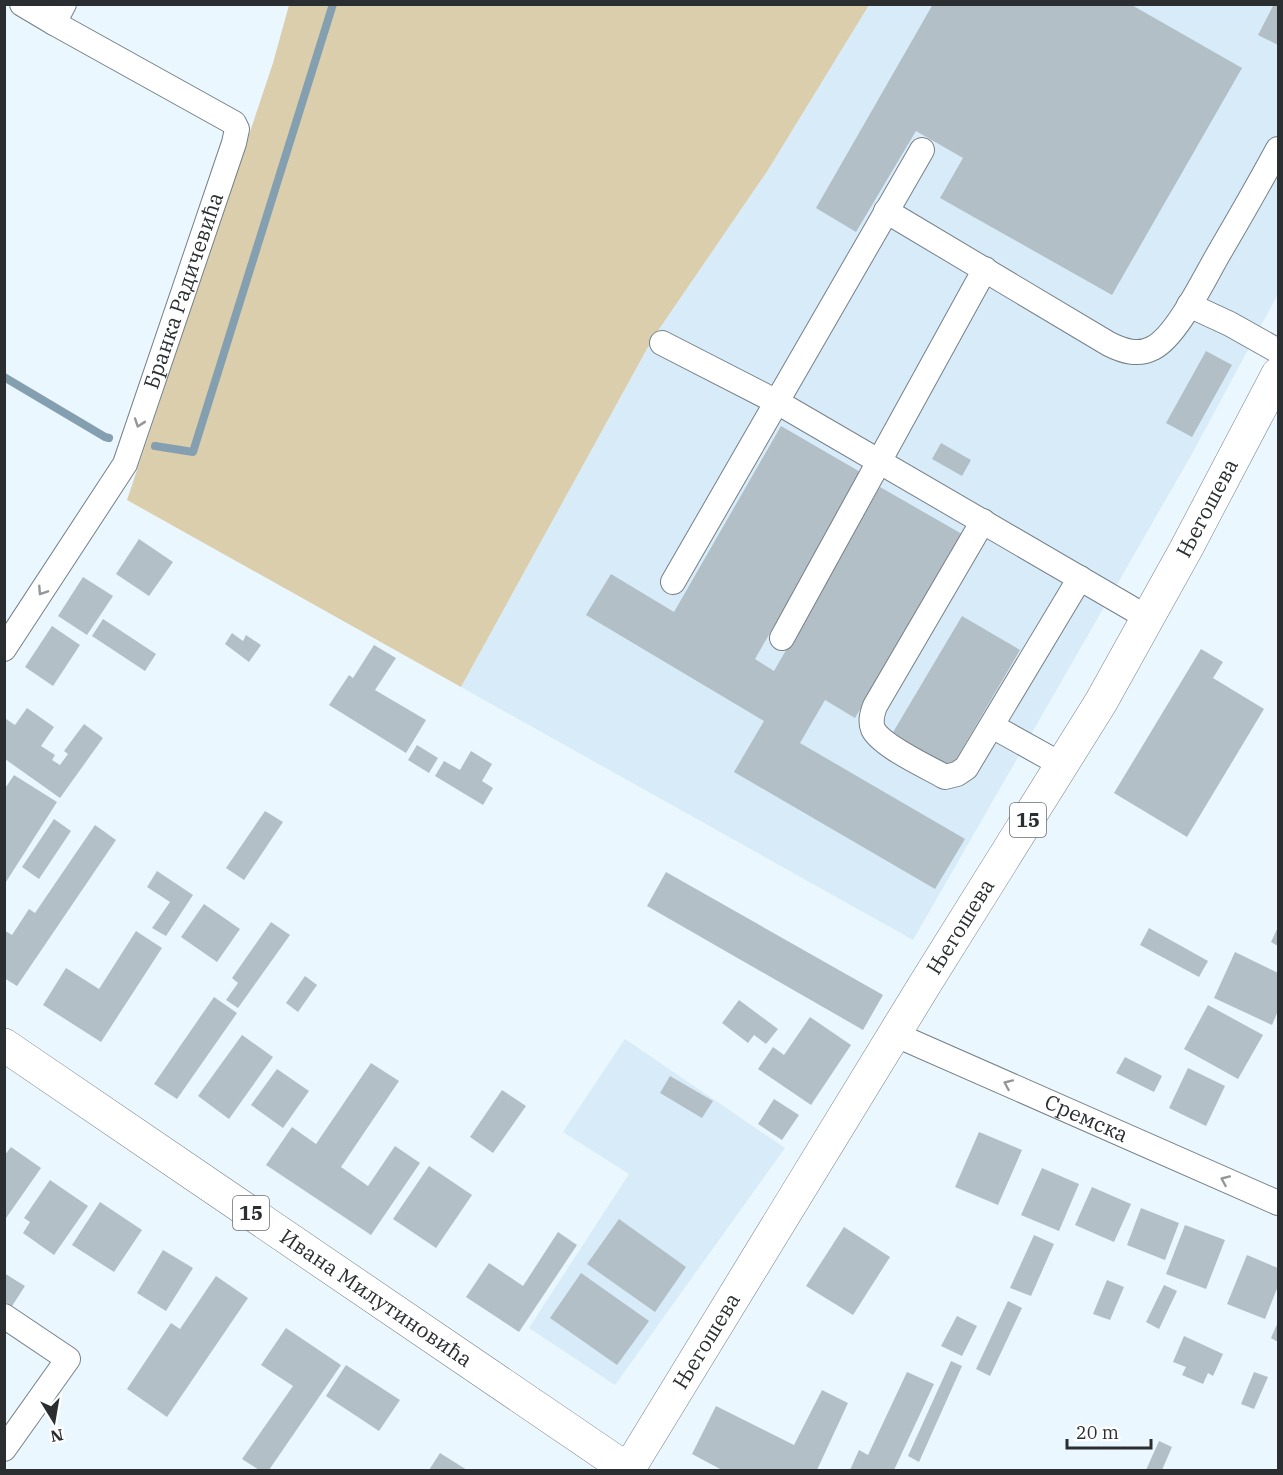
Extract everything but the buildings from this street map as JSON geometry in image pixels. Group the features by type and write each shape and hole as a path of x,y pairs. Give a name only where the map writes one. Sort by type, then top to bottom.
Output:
{"main road":[{"name":"Његошева","path":"628,1470 894,1034 1101,702 1278,374"},
{"name":"Ивана Милутиновића","path":"4,1045 628,1470"}],"street":[{"name":"Бранка Радичевића","path":"4,649 125,464 237,129 234,123 59,14 22,4"},
{"path":"886,211 1123,351 1138,352 1152,349 1165,340 1189,304 1278,149"},
{"path":"673,582 922,150"},
{"path":"782,638 985,269"},
{"path":"1189,304 1278,351"},
{"path":"662,343 777,402 1148,618"},
{"path":"983,521 875,706 870,718 873,729 881,741 945,777 957,774 966,768 1080,578"},
{"path":"992,726 1062,765"},
{"name":"Сремска","path":"894,1034 1278,1203"},
{"path":"4,1316 68,1359 4,1449"}],"shaded area":[{"path":"289,5 869,5 768,170 653,338 461,687 127,500 273,63"},
{"path":"869,5 1278,5 1278,294 1193,452 913,940 461,687 653,338 768,170"},
{"path":"625,1039 785,1148 615,1385 529,1328 629,1174 563,1132"}],"waterway":[{"path":"155,446 193,452 333,4"},
{"path":"4,377 109,438"}]}
